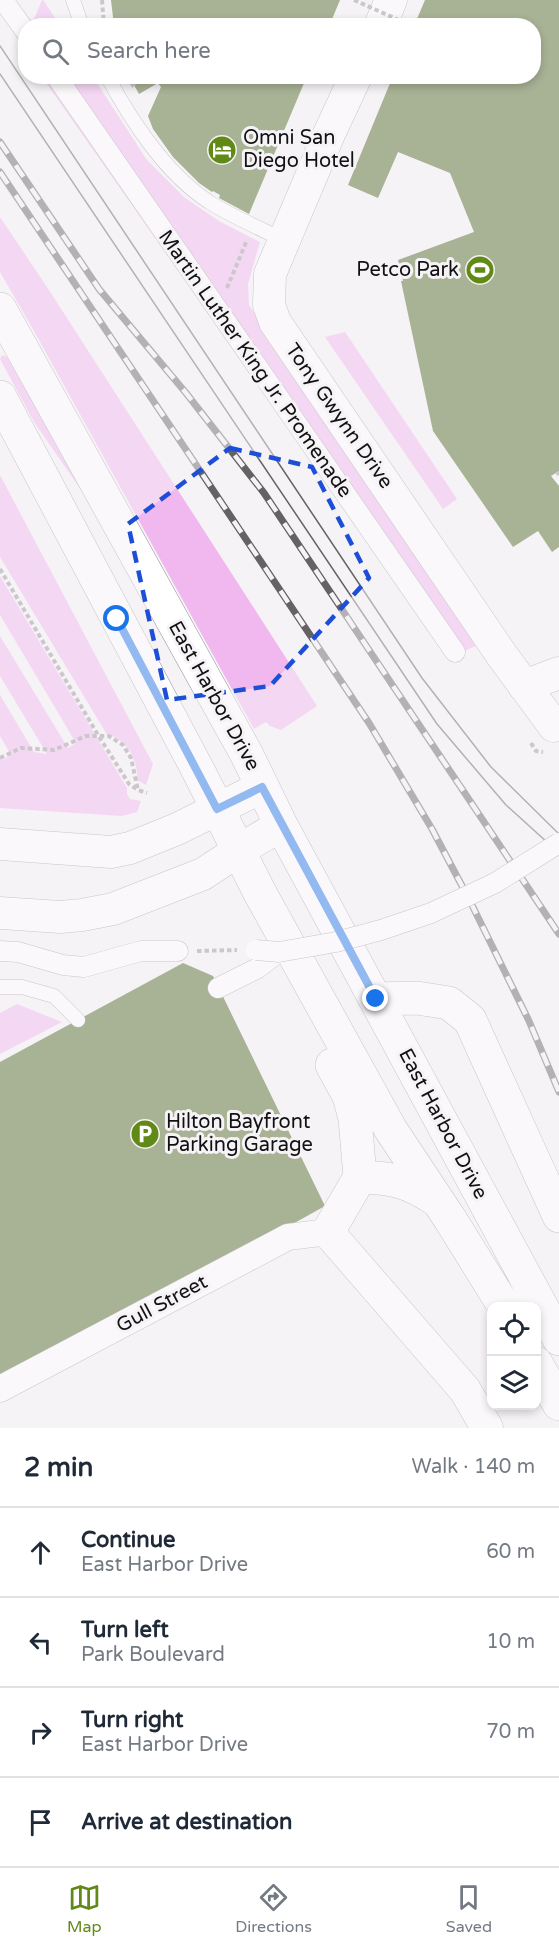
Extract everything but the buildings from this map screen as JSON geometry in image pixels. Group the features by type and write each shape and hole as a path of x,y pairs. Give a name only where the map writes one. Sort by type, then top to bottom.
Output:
{"main road":[{"name":"East Harbor Drive","path":"1,315 247,755 281,825 559,1339"},
{"name":"East Harbor Drive","path":"2,407 217,809 283,946 391,1130 501,1302"},
{"path":"283,946 286,978 349,1096 355,1118 360,1177 328,1232"},
{"path":"376,999 417,998 449,1003 470,1020 559,1216"},
{"path":"360,1177 392,1178 418,1188 438,1201"},
{"path":"541,1370 559,1404"}],"street":[{"path":"3,0 18,21"},
{"path":"383,18 391,0"},
{"name":"Martin Luther King Jr. Promenade","path":"62,84 455,652"},
{"name":"Tony Gwynn Drive","path":"352,84 270,274 269,305 275,322 524,686 556,725"},
{"path":"524,686 559,673"},
{"path":"0,866 36,864 76,867 88,864 111,852 149,841 262,787"},
{"path":"0,913 60,917 113,909 154,895 203,874 281,825"},
{"path":"256,950 336,942 431,913 495,883 559,843"},
{"path":"0,844 111,852"},
{"path":"218,988 258,968 283,946"},
{"path":"0,951 18,952 84,967 141,951 178,951"},
{"path":"328,1232 465,1390 487,1428"},
{"name":"Gull Street","path":"0,1389 288,1237 328,1232"}],"lane":[{"path":"73,0 79,18"},
{"path":"112,84 142,132 179,177 207,201 284,240"},
{"path":"0,987 22,987 54,996 78,1020"}],"path":[{"path":"102,0 103,18"},
{"path":"354,0 394,18"},
{"path":"218,311 254,226"},
{"path":"0,569 129,784 147,793"},
{"path":"0,758 21,748 54,750 86,736 109,736 123,746 131,758 135,770 134,781 138,790"},
{"path":"178,951 256,950"}],"highlighted area":[{"path":"230,448 312,467 369,578 270,686 167,700 128,524"}],"shaded area":[{"path":"43,0 55,18 34,18"},
{"path":"47,84 98,84 147,160 184,197 219,221 260,242 248,284 249,305 480,644 450,658"},
{"path":"0,217 317,706 281,730 266,722 254,729 0,272"},
{"path":"345,332 457,499 443,509 325,337"},
{"path":"2,355 7,357 79,483 79,487 34,422 0,359"},
{"path":"0,475 153,764 146,785 137,780 136,764 130,751 120,740 106,733 0,557"},
{"path":"0,576 127,788 130,799 141,801 137,812 122,816 0,808 0,757 2,760 11,755 0,736 0,695 34,752 47,754 0,676 0,636 68,748 76,743 0,615"},
{"path":"17,1004 62,1022 0,1054 0,1013"}],"tram line":[{"path":"0,46 18,73"},
{"path":"0,74 437,724 506,805 559,853"},
{"path":"25,84 422,678 491,767 559,834"}],"railway":[{"path":"0,142 99,289 186,393 264,493 559,934"},
{"path":"0,172 369,723 432,829 470,901 529,1021 559,1092"}],"place":[{"name":"Omni San Diego Hotel","path":"222,150"},
{"name":"Petco Park","path":"480,270"},
{"name":"Hilton Bayfront Parking Garage","path":"145,1134"}],"route":[{"path":"117,619 217,809 262,787 376,999"}]}
